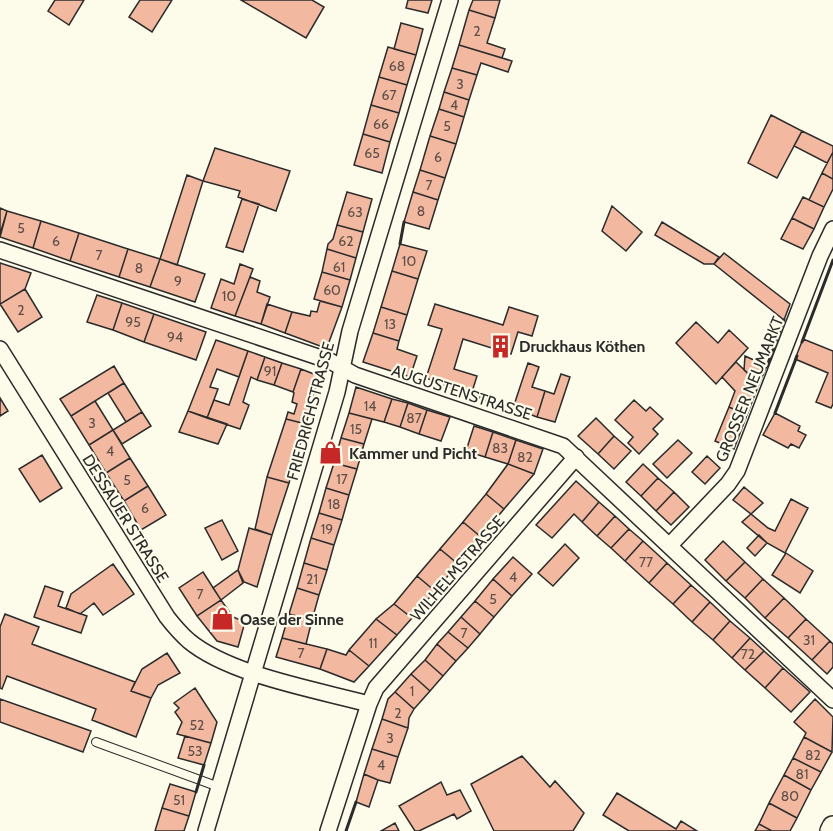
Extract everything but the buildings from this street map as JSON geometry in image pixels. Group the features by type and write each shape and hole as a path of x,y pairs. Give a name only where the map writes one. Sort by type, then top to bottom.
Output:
{"main road":[{"path":"831,831 833,827"}],"street":[{"name":"FRIEDRICHSTRASSE","path":"206,831 342,368 350,331 450,0"},
{"name":"GROSSER NEUMARKT","path":"670,545 728,484 737,471 820,256 833,229"},
{"name":"AUGUSTENSTRASSE","path":"0,250 330,361 355,375 563,446 833,700"},
{"name":"DESSAUER STRASSE","path":"0,349 167,617 190,642 218,659 253,672 369,704"},
{"name":"WILHELMSTRASSE","path":"327,831 376,688 576,457"}],"lane":[{"path":"96,742 219,788"}],"wall":[{"path":"400,244 404,222"},
{"path":"802,342 833,260"},
{"path":"767,366 784,320"},
{"path":"775,413 797,356"},
{"path":"471,395 513,408"},
{"path":"196,792 204,765"},
{"path":"346,831 356,802"}],"place":[{"name":"Druckhaus Köthen","path":"501,346"},
{"name":"Kammer und Picht","path":"331,453"},
{"name":"Oase der Sinne","path":"222,619"}]}
